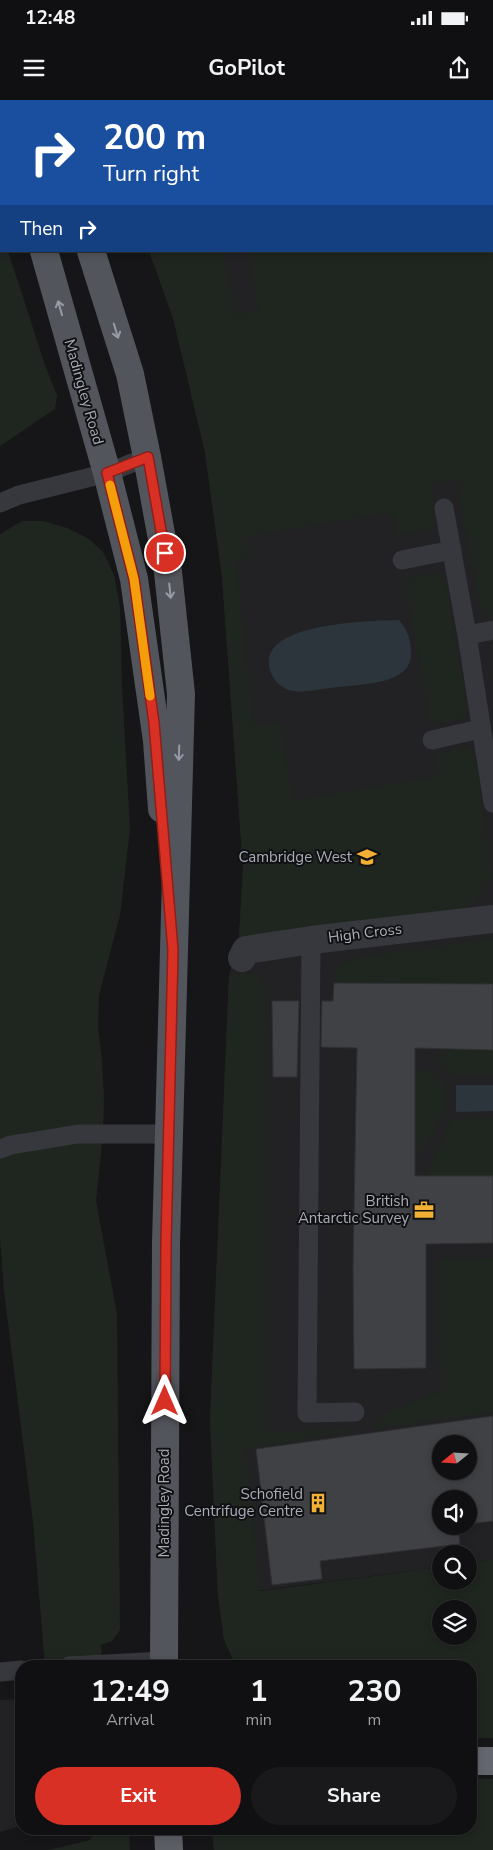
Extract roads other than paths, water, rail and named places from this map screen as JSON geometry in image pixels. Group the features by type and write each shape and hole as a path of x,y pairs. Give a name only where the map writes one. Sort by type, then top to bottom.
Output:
{"highway":[{"path":"477,1761 493,1761"},
{"path":"168,1835 169,1850"}],"main road":[{"name":"Madingley Road","path":"44,252 107,473 134,579 154,722 173,950"},
{"name":"Madingley Road","path":"91,252 130,374 148,457 168,572 181,694 166,1243 164,1660"}],"street":[{"name":"High Cross","path":"242,958 246,950 311,940 493,919"}],"lane":[{"path":"0,503 32,491 107,473 148,457"},
{"path":"444,508 467,635 480,729 493,803"},
{"path":"402,560 452,550"},
{"path":"467,635 493,630"},
{"path":"432,740 480,729"},
{"path":"311,940 307,1413 355,1412"},
{"path":"0,1149 11,1145 78,1134 170,1134"},
{"path":"0,1672 15,1671"}],"place":[{"name":"Cambridge West","path":"367,857"},
{"name":"British Antarctic Survey","path":"424,1210"},
{"name":"Schofield Centrifuge Centre","path":"318,1503"}]}
